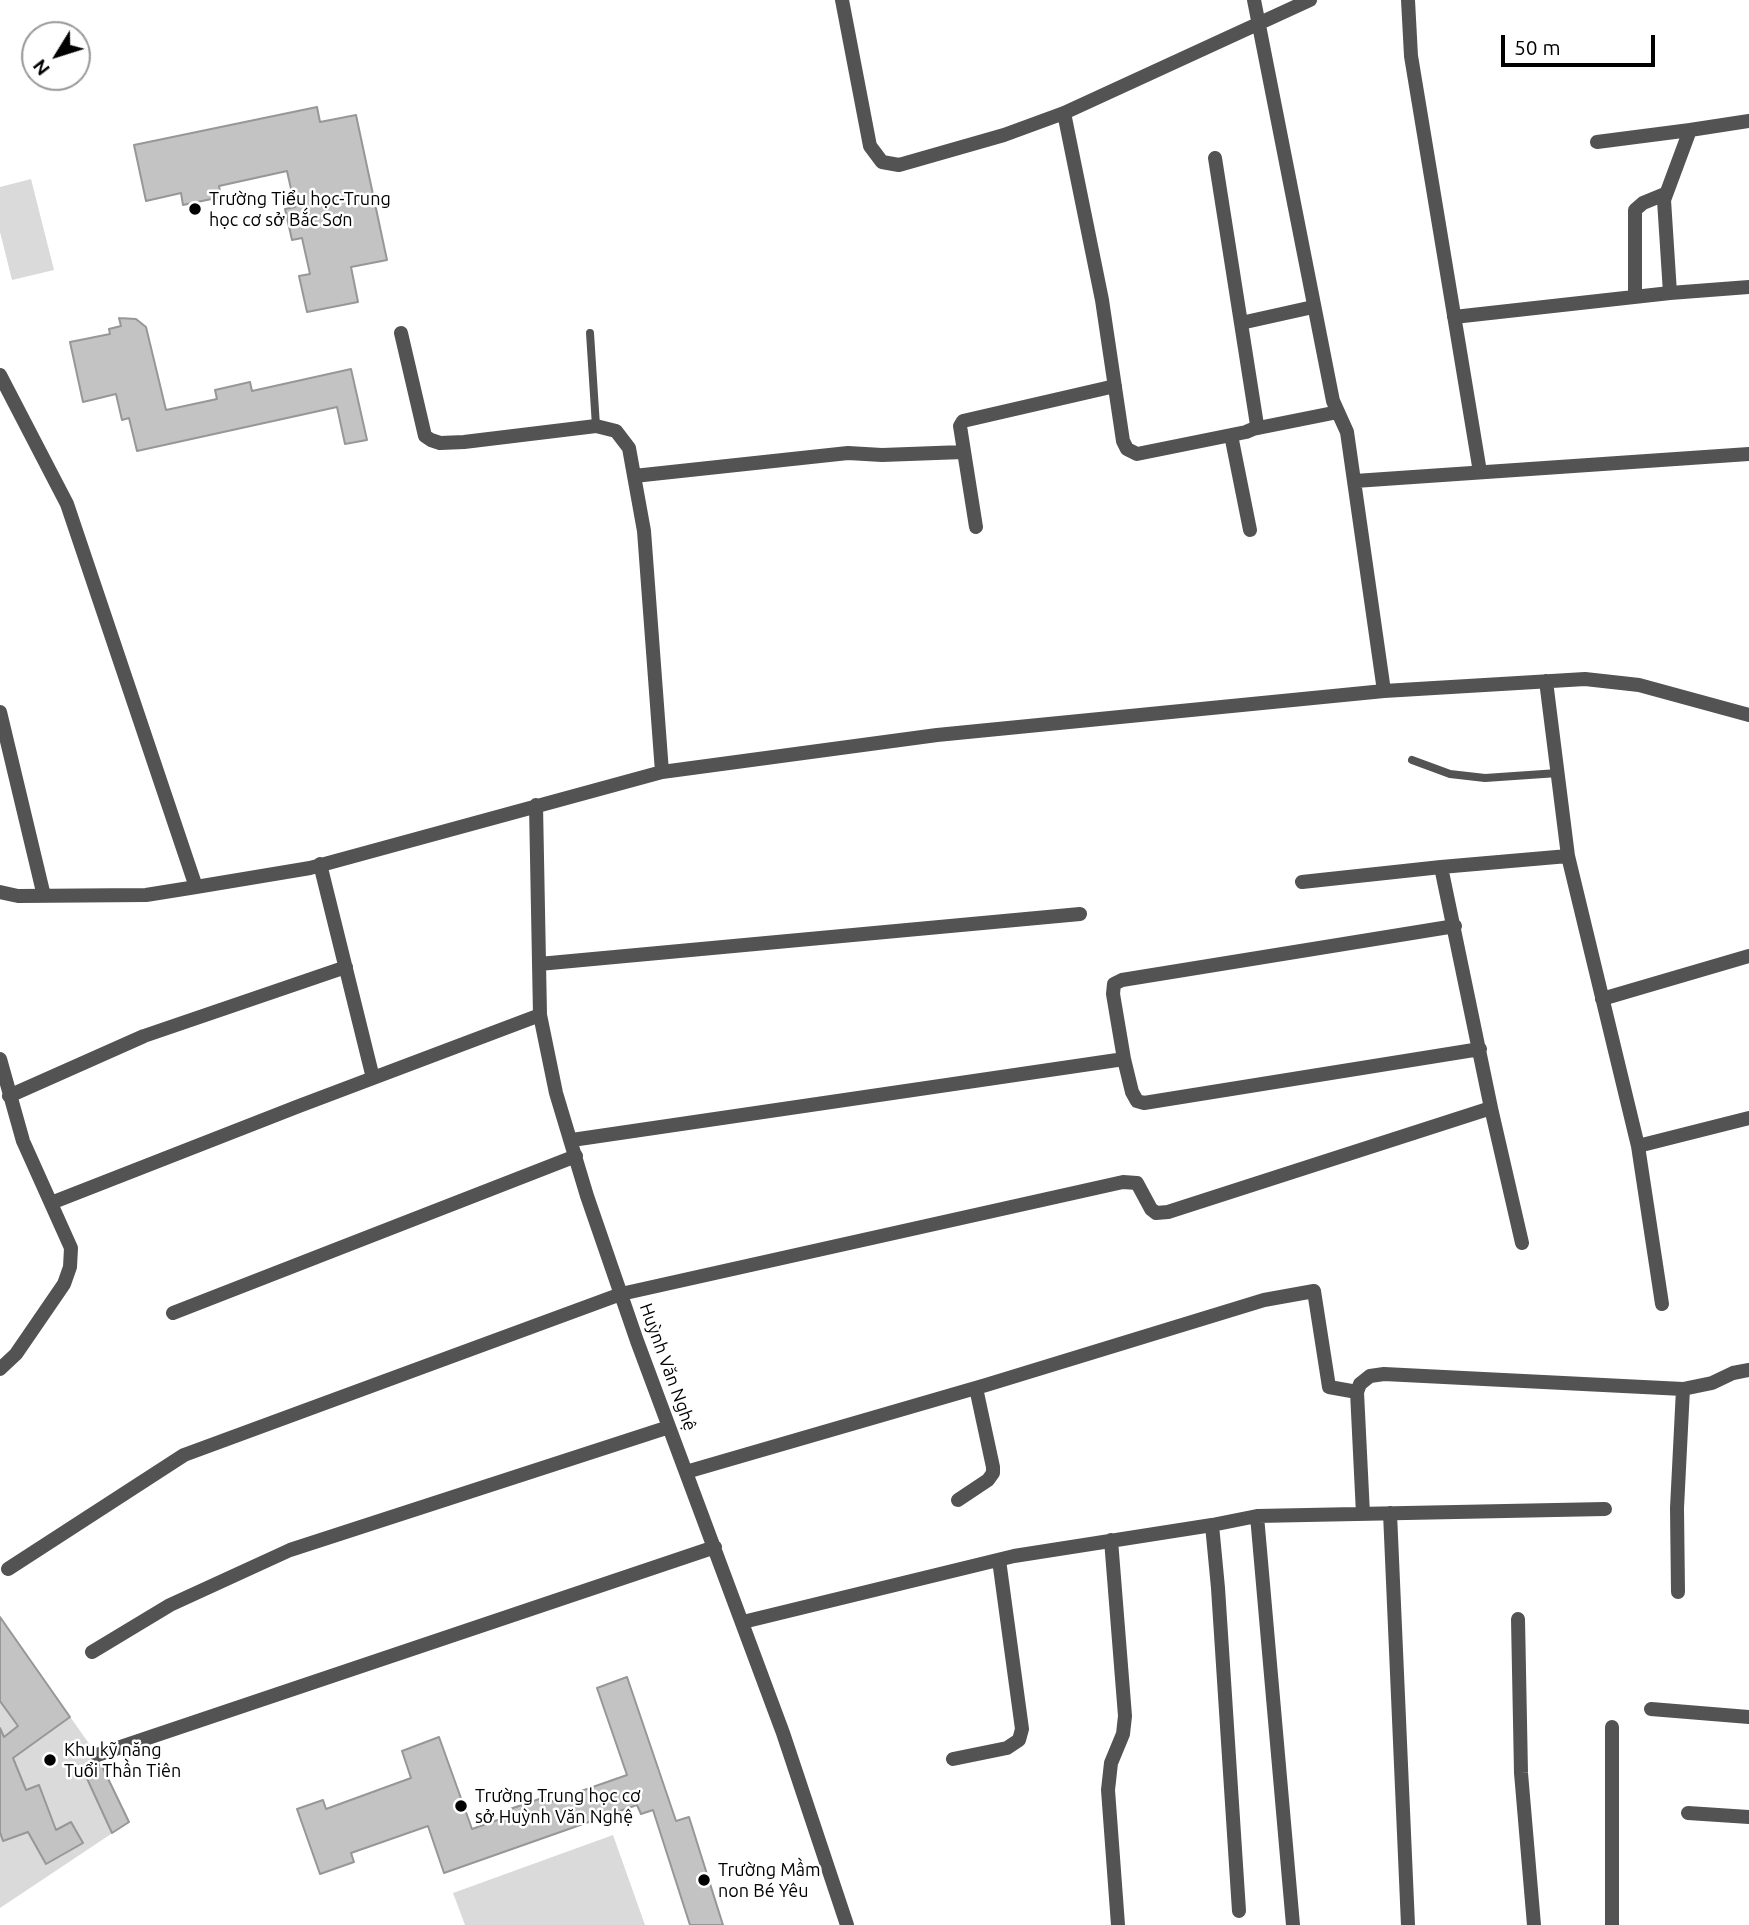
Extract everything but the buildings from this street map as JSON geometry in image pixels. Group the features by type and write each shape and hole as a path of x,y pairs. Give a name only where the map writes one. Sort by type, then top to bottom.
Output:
{"street":[{"path":"842,0 870,146 882,162 899,165 1004,135 1064,113 1310,0"},
{"path":"1254,0 1333,401 1347,432 1384,691"},
{"path":"1408,0 1411,57 1479,472"},
{"path":"1064,113 1102,300 1123,441 1127,449 1137,454 1338,412"},
{"path":"1597,142 1749,121"},
{"path":"1670,293 1665,194 1676,172 1690,130"},
{"path":"1216,158 1257,425 1253,429"},
{"path":"1635,297 1636,210 1643,203 1665,194"},
{"path":"1454,317 1749,287"},
{"path":"1241,323 1313,307"},
{"path":"401,333 425,436 431,440 440,443 464,442 596,426 616,431 629,448 644,531 662,772"},
{"path":"0,375 67,504 196,887"},
{"path":"976,527 963,452 960,426 963,421 1115,386"},
{"path":"1231,435 1250,530"},
{"path":"634,476 848,453 882,455 963,452"},
{"path":"1355,481 1749,454"},
{"path":"0,892 18,896 146,895 196,887 320,864 662,772 937,735 1384,691 1585,679 1639,685 1749,715"},
{"path":"1546,681 1568,856 1638,1146 1662,1304"},
{"path":"0,712 44,896"},
{"name":"Huỳnh Văn Nghệ","path":"536,804 540,1015 556,1093 621,1294 783,1733 847,1925"},
{"path":"1302,882 1568,856"},
{"path":"320,864 373,1078"},
{"path":"1441,867 1522,1243"},
{"path":"539,964 1080,914"},
{"path":"1455,926 1122,980 1114,984 1113,994 1124,1059 1132,1093 1137,1101 1144,1103 1480,1049"},
{"path":"1602,999 1749,956"},
{"path":"9,1096 144,1036 346,967"},
{"path":"51,1203 540,1015"},
{"path":"572,1140 1124,1059"},
{"path":"0,1060 23,1141 71,1248 70,1267 65,1284 16,1354 0,1369"},
{"path":"8,1569 184,1455 621,1294 1123,1182 1137,1183 1156,1213 1168,1212 1491,1108"},
{"path":"1638,1146 1749,1118"},
{"path":"173,1313 576,1156"},
{"path":"686,1472 976,1388 1264,1300 1314,1291 1329,1387 1357,1392"},
{"path":"1363,1514 1357,1392 1360,1384 1370,1376 1384,1374 1683,1389 1712,1383 1733,1373 1749,1370"},
{"path":"958,1500 993,1474 976,1388"},
{"path":"1678,1592 1676,1508 1683,1389"},
{"path":"92,1652 170,1605 290,1550 670,1427"},
{"path":"743,1622 999,1560 1257,1516 1605,1509"},
{"path":"1390,1513 1408,1925"},
{"path":"1257,1516 1293,1925"},
{"path":"1212,1525 1239,1912"},
{"path":"1111,1540 1125,1716 1123,1734 1111,1763 1108,1790 1118,1925"},
{"path":"97,1755 715,1547"},
{"path":"953,1759 1007,1748 1019,1740 1022,1729 999,1560"},
{"path":"1518,1619 1521,1773 1534,1925"},
{"path":"1651,1709 1749,1717"},
{"path":"1612,1727 1612,1925"},
{"path":"1688,1813 1749,1817"}],"lane":[{"path":"590,333 596,426"},
{"path":"1412,760 1450,774 1485,778 1558,772"}],"shaded area":[{"path":"31,179 54,270 12,280 0,232 0,187"},
{"name":"Khu kỹ năng Tuổi Thần Tiên","path":"0,1617 97,1755 129,1822 0,1908"},
{"path":"613,1835 645,1925 465,1925 453,1893"}],"place":[{"name":"Trường Tiểu học-Trung học cơ sở Bắc Sơn","path":"195,209"},
{"name":"Khu kỹ năng Tuổi Thần Tiên","path":"50,1760"},
{"name":"Trường Trung học cơ sở Huỳnh Văn Nghệ","path":"461,1806"},
{"name":"Trường Mầm non Bé Yêu","path":"704,1880"}]}
